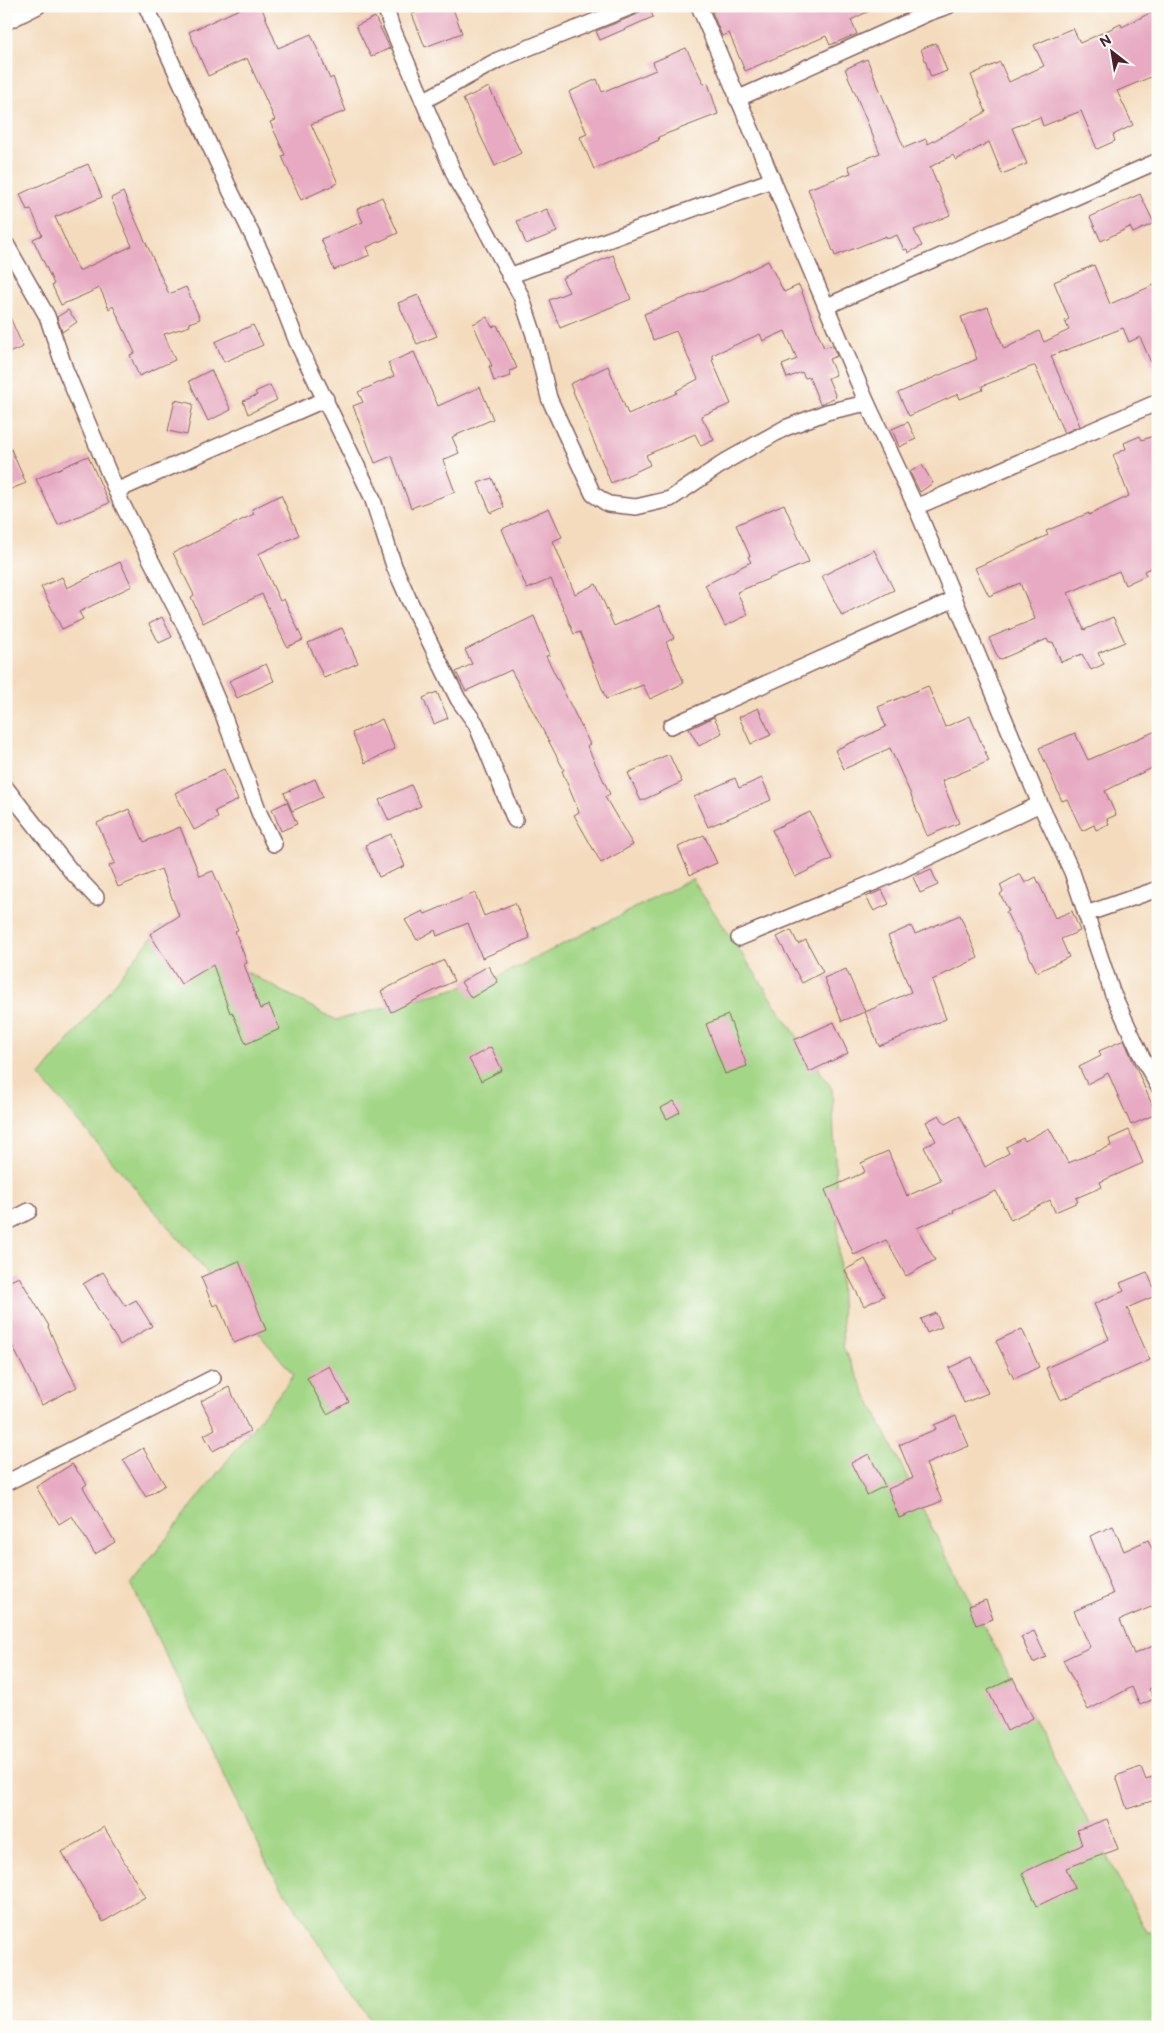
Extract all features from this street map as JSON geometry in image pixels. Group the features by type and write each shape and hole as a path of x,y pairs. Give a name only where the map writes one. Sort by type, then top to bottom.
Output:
{"street":[{"path":"6,22 38,6"},
{"path":"146,6 230,190 267,265 297,342 372,497 394,566 409,600 458,699 476,724 515,820"},
{"path":"385,6 458,183 478,215 521,296 532,327 549,398 593,494 608,504 636,507 670,499 728,460 785,428 827,412 867,403"},
{"path":"423,101 498,60 633,6"},
{"path":"699,6 867,403 916,507 1040,804 1072,872 1112,992 1158,1086"},
{"path":"737,99 927,10 948,6"},
{"path":"827,306 1158,161"},
{"path":"509,276 772,180"},
{"path":"6,244 47,316 65,370 116,491 189,634 221,709 260,815 274,844"},
{"path":"116,491 326,399"},
{"path":"916,507 1158,402"},
{"path":"671,726 956,599"},
{"path":"6,788 71,871 96,897"},
{"path":"739,938 885,878 1040,804"},
{"path":"1086,914 1158,889"},
{"path":"6,1223 29,1211"},
{"path":"6,1483 213,1378"}],"green space":[{"path":"692,879 832,1089 843,1347 941,1546 1147,1932 1158,1933 1158,2027 375,2027 271,1871 131,1584 294,1375 40,1076 161,926 336,1020 496,978"}],"building":[{"path":"246,6 261,6 278,48 311,34 330,79 333,77 346,111 311,124 338,183 301,200 282,156 285,155 270,122 275,120 247,58 208,76 189,32"},
{"path":"431,6 452,6 462,33 425,47 412,14"},
{"path":"642,6 649,6 653,17 600,40 596,31 636,15 641,11"},
{"path":"724,6 879,6 851,20 857,34 830,45 826,36 745,71 729,33 722,36 712,12"},
{"path":"1158,9 1158,74 1117,91 1133,125 1113,135 1115,141 1097,149 1081,111 1043,126 1040,117 1012,128 1027,164 1002,174 989,142 956,160 953,155 930,167 950,215 914,230 922,246 908,253 907,249 904,250 897,235 887,239 886,236 835,256 808,189 851,173 848,166 880,153 845,69 867,59 904,148 926,139 928,144 986,112 971,75 1000,62 1009,82 1044,66 1034,45 1073,28 1080,43 1121,24 1122,27"},
{"path":"375,17 390,48 371,57 356,26"},
{"path":"936,43 947,71 931,77 921,49"},
{"path":"686,48 704,84 708,83 718,114 658,137 659,140 594,169 580,137 587,134 569,92 597,79 602,92 656,70 653,62"},
{"path":"489,87 521,153 495,166 463,99"},
{"path":"88,164 102,197 55,217 79,271 132,246 111,198 123,192 169,294 186,287 200,319 189,323 190,326 164,334 175,360 139,376 130,355 135,353 113,306 109,309 100,288 61,305 52,285 54,284 33,239 42,235 31,209 27,210 20,194"},
{"path":"1140,194 1154,223 1133,233 1130,227 1101,241 1090,217"},
{"path":"382,197 398,233 367,247 370,255 334,270 321,239 363,222 357,209"},
{"path":"547,209 557,232 526,244 517,221"},
{"path":"613,255 631,299 560,328 549,300 569,292 562,278"},
{"path":"768,261 784,292 799,285 824,348 832,345 837,356 829,359 836,375 828,378 836,397 820,404 809,377 805,378 802,372 787,378 782,365 797,359 785,331 763,341 760,334 712,355 714,359 712,360 731,404 701,416 714,440 701,446 695,434 646,455 650,465 611,483 570,384 608,366 628,414 677,393 676,391 698,379 676,331 653,340 644,314 729,280"},
{"path":"1094,265 1110,304 1154,285 1158,293 1158,379 1140,337 1129,342 1123,328 1051,356 1080,426 1064,433 1035,366 982,386 983,390 960,399 958,394 909,416 898,393 977,359 961,317 988,307 1004,349 1039,331 1044,342 1069,330 1065,321 1069,319 1054,282"},
{"path":"418,295 437,336 417,344 398,303"},
{"path":"6,308 23,347 6,354"},
{"path":"68,310 77,322 62,332 57,317"},
{"path":"487,317 492,327 497,325 517,368 510,371 511,376 494,381 489,366 492,366 473,324"},
{"path":"253,325 263,345 224,362 215,342"},
{"path":"414,352 438,406 480,387 493,419 452,437 459,453 443,460 455,492 411,508 392,456 375,463 353,406 363,402 358,392 394,376 388,363"},
{"path":"211,370 231,410 208,421 189,381"},
{"path":"270,385 277,400 248,414 243,401 257,395 255,392"},
{"path":"175,400 193,404 187,435 168,431"},
{"path":"908,422 916,439 899,447 892,429"},
{"path":"1140,436 1142,440 1153,436 1158,447 1158,525 1153,527 1158,538 1158,565 1144,571 1146,575 1125,585 1119,571 1068,593 1084,630 1113,617 1125,642 1098,653 1104,664 1091,670 1082,654 1061,662 1053,642 1049,643 1047,639 999,660 989,638 1035,619 1020,583 989,596 975,568 1048,535 1046,531 1089,513 1089,515 1129,496 1113,455 1126,449 1124,443"},
{"path":"6,438 26,483 6,491"},
{"path":"88,456 109,503 58,525 36,479"},
{"path":"922,465 933,483 920,492 910,472"},
{"path":"492,478 504,507 491,513 478,483"},
{"path":"281,495 299,535 258,554 280,601 284,599 303,640 287,647 262,594 203,623 191,597 194,595 173,553 254,514 252,509"},
{"path":"784,504 809,562 737,592 748,615 725,626 705,585 751,562 736,525"},
{"path":"549,508 562,537 553,541 575,594 596,584 614,626 659,606 674,638 666,642 684,683 650,699 643,685 606,699 580,632 574,634 551,579 527,589 502,529"},
{"path":"874,550 894,590 842,616 822,576"},
{"path":"120,562 132,586 79,612 83,619 62,629 41,587 62,577 67,588"},
{"path":"534,616 550,655 546,656 590,744 587,746 610,794 605,797 633,845 601,863 574,815 579,812 562,771 564,770 511,670 466,691 456,672 472,664 465,650"},
{"path":"162,617 172,637 159,643 149,624"},
{"path":"342,628 358,663 324,678 308,643"},
{"path":"266,664 274,681 237,698 229,681"},
{"path":"928,686 945,727 970,716 989,761 942,781 959,823 927,836 890,748 844,769 835,750 886,727 878,707"},
{"path":"437,692 448,718 434,724 423,698"},
{"path":"758,708 771,735 751,744 739,717"},
{"path":"714,717 722,733 699,746 689,729"},
{"path":"382,719 395,749 365,763 352,733"},
{"path":"1158,730 1158,765 1105,791 1116,815 1107,819 1109,824 1096,830 1094,825 1082,831 1067,799 1062,801 1039,748 1075,733 1088,760"},
{"path":"669,754 682,782 641,801 628,773"},
{"path":"224,769 238,800 215,811 218,818 194,830 175,793"},
{"path":"735,778 739,788 762,778 771,800 708,827 694,797"},
{"path":"315,779 323,797 292,811 284,793"},
{"path":"411,785 421,806 389,821 379,800"},
{"path":"287,802 297,824 281,831 272,809"},
{"path":"129,809 144,842 180,827 200,876 213,871 238,930 235,931 247,963 244,964 260,1009 269,1005 280,1029 246,1044 232,1012 230,1013 213,965 181,984 150,934 179,916 161,869 118,887 109,866 115,863 97,823"},
{"path":"810,812 832,859 795,877 772,830"},
{"path":"391,834 405,866 379,877 365,845"},
{"path":"704,835 717,863 690,875 678,847"},
{"path":"931,869 938,885 920,893 913,877"},
{"path":"1020,874 1025,883 1036,877 1055,918 1072,911 1080,931 1061,939 1069,957 1037,972 1006,912 1009,911 1000,894 1003,892 1000,885"},
{"path":"882,890 889,904 874,911 866,897"},
{"path":"475,893 484,916 515,903 530,938 482,958 468,923 437,936 435,930 417,940 405,920 423,911 425,914"},
{"path":"960,915 978,958 932,980 946,1019 879,1046 865,1012 911,992 888,936 911,926 915,934"},
{"path":"791,930 798,944 806,940 823,972 802,983 777,937"},
{"path":"444,960 454,981 391,1012 381,991"},
{"path":"488,966 498,982 471,998 461,982"},
{"path":"846,969 865,1012 842,1021 824,978"},
{"path":"728,1015 747,1066 725,1074 706,1024"},
{"path":"834,1022 848,1053 809,1072 794,1040"},
{"path":"1124,1040 1156,1114 1131,1125 1108,1073 1087,1084 1079,1067 1101,1056 1099,1051"},
{"path":"491,1047 502,1070 481,1081 469,1059"},
{"path":"674,1101 680,1112 667,1119 661,1108"},
{"path":"939,1115 945,1124 960,1116 985,1167 1009,1153 1006,1147 1023,1138 1025,1141 1049,1128 1068,1163 1111,1146 1109,1139 1129,1130 1143,1163 1100,1182 1102,1187 1076,1198 1078,1202 1055,1212 1050,1200 1011,1220 996,1191 953,1210 954,1212 917,1228 935,1260 906,1276 886,1240 854,1255 825,1190 865,1172 861,1163 888,1151 907,1196 941,1181 924,1147 936,1141 926,1122"},
{"path":"865,1259 884,1296 864,1306 845,1270"},
{"path":"239,1261 266,1330 234,1343 218,1304 213,1306 201,1277"},
{"path":"103,1272 125,1306 136,1300 152,1326 120,1345 83,1284"},
{"path":"1147,1272 1157,1295 1127,1308 1150,1360 1061,1400 1046,1368 1109,1339 1094,1304 1124,1291 1120,1283"},
{"path":"19,1277 49,1326 60,1354 77,1387 42,1405 12,1345 6,1348 6,1283"},
{"path":"936,1313 942,1327 927,1333 921,1319"},
{"path":"1022,1329 1039,1367 1014,1379 996,1341"},
{"path":"972,1357 988,1393 964,1403 949,1368"},
{"path":"329,1366 349,1402 327,1414 307,1378"},
{"path":"229,1387 250,1431 213,1451 204,1435 215,1429 201,1401"},
{"path":"956,1416 969,1446 926,1464 942,1501 899,1518 888,1489 913,1478 899,1445 936,1429 934,1425"},
{"path":"143,1448 165,1485 146,1497 123,1460"},
{"path":"869,1454 885,1486 867,1495 851,1463"},
{"path":"72,1464 87,1484 83,1487 115,1542 95,1554 72,1516 59,1524 36,1487"},
{"path":"1113,1526 1124,1551 1148,1540 1158,1562 1158,1604 1120,1620 1134,1654 1158,1644 1158,1685 1149,1689 1154,1699 1140,1705 1132,1687 1088,1710 1063,1660 1090,1647 1074,1611 1113,1594 1090,1536"},
{"path":"986,1600 993,1619 976,1625 969,1606"},
{"path":"1034,1631 1046,1657 1033,1663 1021,1637"},
{"path":"1013,1678 1033,1718 1007,1731 988,1690"},
{"path":"1141,1767 1146,1780 1158,1774 1158,1799 1127,1809 1116,1776"},
{"path":"1107,1819 1118,1849 1066,1868 1075,1888 1037,1906 1022,1873 1082,1845 1077,1830"},
{"path":"104,1827 145,1897 103,1922 62,1852"}]}
